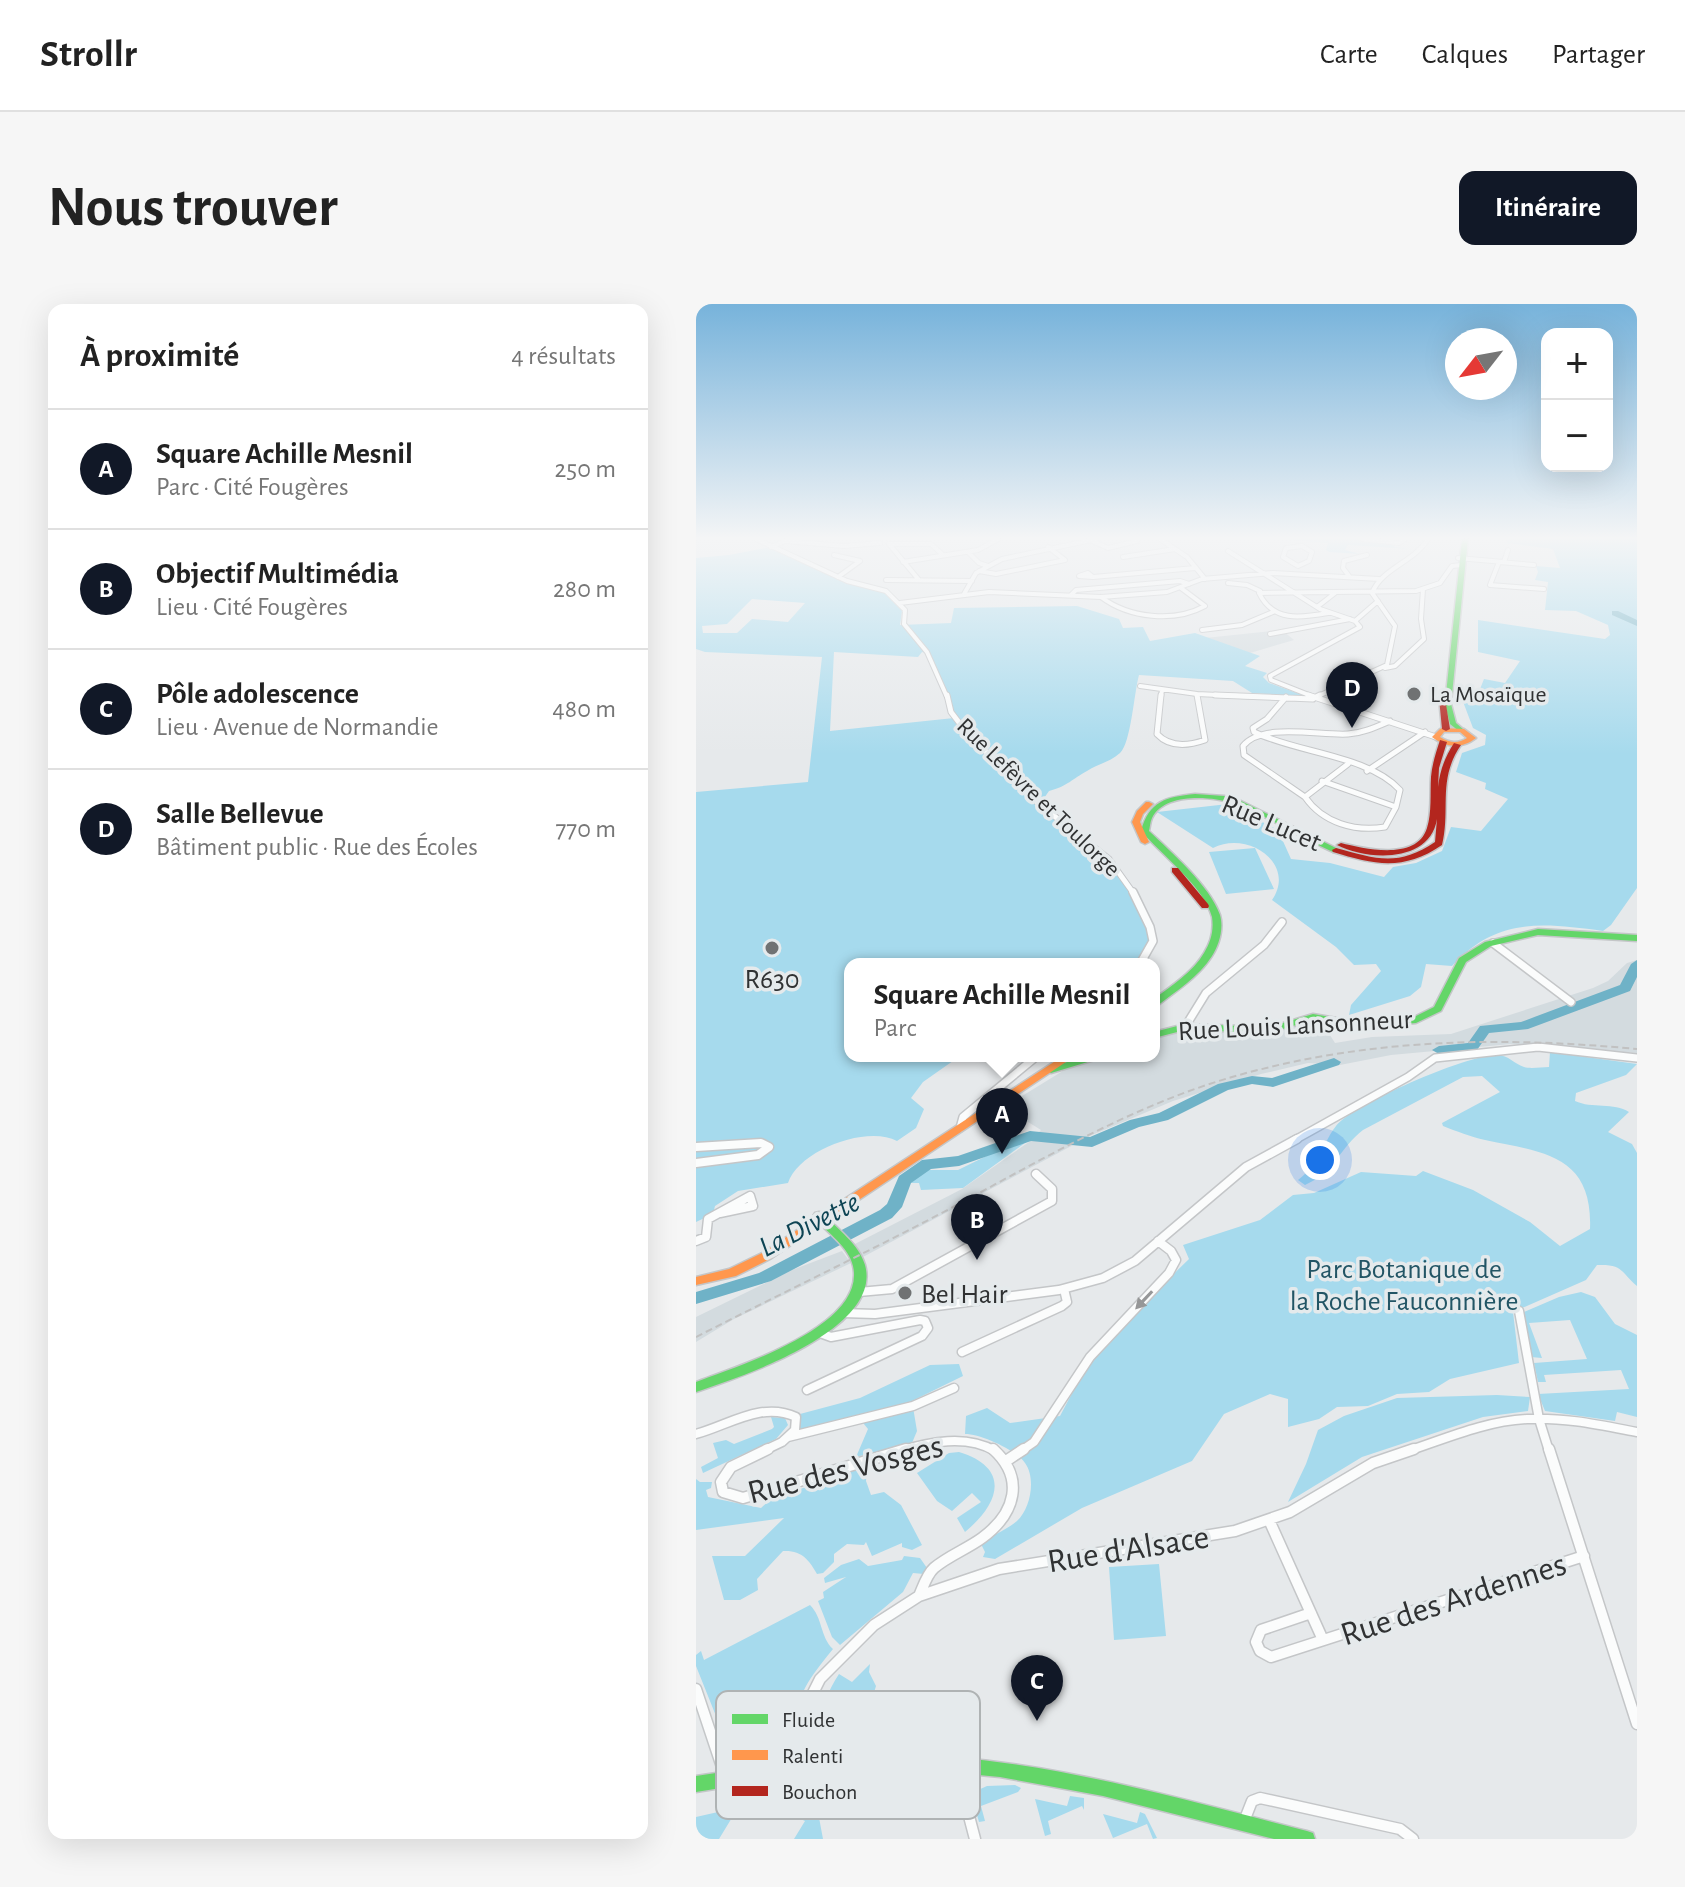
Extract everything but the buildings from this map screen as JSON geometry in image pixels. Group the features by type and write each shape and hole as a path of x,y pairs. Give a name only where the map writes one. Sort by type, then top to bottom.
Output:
{"main road":[{"path":"1441,735 1441,710 1454,611"},
{"path":"1441,735 1457,745 1472,738 1453,724 1448,704 1456,611"},
{"path":"1441,735 1460,730"},
{"name":"Rue Lucet","path":"1160,996 1192,971 1210,939 1211,920 1202,900 1187,882 1139,836 1135,821 1141,810 1176,794 1219,793 1251,803 1350,848 1382,852 1407,849 1421,843 1430,833 1441,735"},
{"name":"Rue Lucet","path":"1160,998 1188,982 1198,971 1212,950 1217,923 1213,905 1202,887 1145,831 1144,821 1149,811 1175,799 1216,797 1235,802 1352,856 1386,862 1411,860 1426,855 1439,843 1445,764 1450,751 1457,745"},
{"name":"Rue Louis Lansonneur","path":"1160,1033 1185,1027 1253,1032 1313,1017 1360,1025 1422,1018 1442,1005 1462,960 1471,952 1493,943 1538,932 1637,938"},
{"path":"697,1281 726,1275 753,1263 1062,1062"},
{"path":"1051,1070 1078,1062"},
{"path":"696,1387 820,1333 843,1313 859,1292 859,1266 820,1218"},
{"path":"980,1769 1059,1778 1243,1824 1262,1833 1307,1839"},
{"path":"696,1784 716,1779"}],"street":[{"name":"Rue Lefèvre et Toulorge","path":"905,611 904,624 927,652 955,718 1039,804 1109,859 1133,891 1150,927 1153,941 1143,958"},
{"path":"1133,611 1143,615 1197,611"},
{"path":"1325,611 1353,620 1359,630 1270,676 1279,684 1327,701 1441,735"},
{"path":"1270,634 1353,620 1365,611"},
{"path":"1385,611 1395,626 1385,668"},
{"path":"1316,697 1342,683 1395,666 1424,639 1422,611"},
{"path":"1202,630 1242,625 1273,612 1295,617 1330,613"},
{"path":"1140,686 1197,694 1327,701"},
{"path":"1162,690 1157,734 1162,741 1172,744 1193,744 1205,740 1197,694"},
{"path":"1286,697 1267,719 1253,728 1259,735 1390,779 1399,786 1396,807 1385,827 1365,829 1316,812 1305,797 1244,755 1244,743 1259,735 1278,733 1350,736 1369,732 1390,721"},
{"path":"1367,771 1425,732"},
{"path":"1305,797 1348,764"},
{"path":"1322,781 1396,807"},
{"path":"1185,1027 1206,993 1264,945 1282,922"},
{"path":"1493,943 1571,1002"},
{"path":"843,1313 875,1314 1064,1289 1121,1269 1246,1167 1439,1057 1515,1048 1577,1050 1637,1058"},
{"path":"960,1128 963,1117 1030,1062"},
{"path":"696,1147 761,1143 769,1147 758,1155 696,1163"},
{"path":"859,1292 892,1289 1052,1201 1052,1189 1036,1174"},
{"path":"696,1241 706,1237 708,1219 720,1213"},
{"path":"919,1596 931,1570 985,1536 1005,1514 1014,1490 1013,1474 1006,1461 1034,1442 1090,1357 1169,1273 1176,1260 1158,1241"},
{"path":"962,1352 1062,1306 1067,1302 1064,1289"},
{"path":"1519,1311 1539,1419 1637,1724"},
{"path":"807,1390 922,1336 928,1328 925,1321 920,1320 831,1337 820,1333"},
{"path":"788,1437 913,1406 954,1388"},
{"name":"Rue des Vosges","path":"696,1434 776,1410 796,1417 795,1430 788,1437 723,1474 720,1484 723,1492 743,1498 878,1456 947,1440 983,1443 1006,1461"},
{"name":"Rue d'Alsace","path":"814,1691 820,1679 874,1625 919,1596 999,1569 1200,1538 1269,1520 1309,1501 1373,1463 1475,1428 1539,1419 1571,1420 1637,1432"},
{"name":"Rue des Ardennes","path":"1269,1520 1323,1640"},
{"name":"Rue des Ardennes","path":"1311,1613 1261,1630 1256,1642 1260,1651 1271,1657 1584,1556"},
{"path":"696,1689 716,1749"},
{"path":"1243,1824 1252,1801 1260,1798 1400,1829 1413,1839"},
{"path":"970,1819 975,1839"}],"shaded area":[{"path":"1282,630 1294,640 1250,653 1205,638"},
{"path":"1637,960 1637,1053 1511,1044 1391,1055 1340,1065 1308,1063 1261,1074 1173,1101 1092,1135 861,1258 851,1246 962,1189 1029,1142 1041,1130 1004,1107 1066,1069 1089,1062 1160,1062 1160,1037 1184,1030 1229,1033 1239,1040 1246,1035 1273,1033 1314,1020 1321,1021 1335,1043 1372,1037 1451,1034 1593,988 1608,981 1627,963"},
{"path":"842,1251 851,1263 734,1319 696,1342 696,1317 792,1270"}],"green space":[{"path":"696,611 740,611 727,624 702,626 703,633 737,633 752,619 788,622 798,611 902,611 900,625 951,623 953,611 1092,611 1119,619 1123,628 1143,627 1150,641 1195,633 1260,656 1245,666 1267,673 1263,677 1269,683 1308,697 1252,693 1233,681 1139,675 1124,748 1112,759 1049,791 1040,804 1109,859 1133,891 1153,941 1143,958 844,958 844,1062 951,1062 923,1082 911,1098 924,1109 916,1128 897,1141 869,1136 835,1144 805,1160 788,1183 738,1191 715,1206 713,1214 696,1222 696,792 808,782 822,657 705,652 696,649","holes":["834,652 918,657 922,652 927,653 954,718 830,731"]},
{"path":"1565,611 1637,611 1637,888 1611,925 1603,931 1540,926 1503,931 1469,950 1452,966 1426,964 1421,987 1410,996 1349,1015 1351,1005 1381,971 1376,964 1354,965 1336,947 1272,900 1278,887 1278,874 1274,863 1265,854 1240,843 1213,848 1157,812 1228,804 1278,830 1291,859 1330,863 1384,877 1393,867 1416,863 1442,851 1451,827 1481,831 1508,799 1485,789 1486,783 1456,772 1462,753 1485,745 1486,735 1473,728 1462,699 1476,699 1484,679 1505,683 1520,661 1478,652 1478,620 1605,639 1610,635 1608,625 1576,611"},
{"path":"1255,848 1274,889 1226,894 1209,852"},
{"name":"Parc Botanique de la Roche Fauconnière","path":"1550,1052 1637,1064 1626,1075 1576,1093 1575,1101 1617,1107 1629,1112 1608,1132 1632,1144 1637,1153 1637,1286 1621,1270 1597,1265 1586,1280 1513,1312 1519,1363 1450,1379 1429,1392 1397,1394 1368,1406 1337,1407 1319,1419 1288,1427 1288,1399 1270,1394 1224,1414 1192,1461 1082,1508 995,1559 983,1557 985,1552 981,1544 1013,1524 1026,1509 1031,1485 1025,1463 1014,1453 989,1440 965,1434 966,1416 987,1408 1010,1423 1060,1416 1086,1367 1108,1338 1189,1259 1183,1245 1260,1220 1293,1195 1314,1193 1361,1172 1416,1176 1423,1171 1473,1190 1530,1222 1560,1246 1590,1229 1589,1204 1583,1186 1573,1171 1560,1161 1545,1154 1480,1139 1443,1126 1442,1123 1500,1092 1482,1076 1463,1077 1363,1130 1323,1174 1305,1185 1298,1180 1317,1160 1336,1126 1364,1105 1438,1071 1483,1057 1501,1055 1524,1067 1549,1067"},
{"path":"1033,1137 963,1188 921,1190 919,1183 911,1183 924,1170 958,1170 1021,1139"},
{"path":"1581,1292 1595,1297 1615,1324 1637,1335 1637,1417 1617,1412 1615,1421 1545,1411 1538,1394 1629,1389 1621,1370 1544,1375 1546,1382 1538,1382 1534,1363 1587,1359 1570,1320 1529,1323 1542,1358 1531,1357 1522,1318 1524,1312 1559,1297"},
{"path":"959,1364 963,1376 912,1401 917,1431 912,1443 856,1457 868,1429 859,1418 800,1433 800,1414 860,1398 930,1365"},
{"path":"1530,1397 1528,1411 1483,1417 1362,1457 1288,1502 1318,1430 1344,1416 1397,1398"},
{"path":"771,1417 785,1418 788,1425 776,1439 703,1473 701,1467 718,1458 713,1443 726,1440 734,1444 772,1429"},
{"path":"959,1452 987,1467 995,1487 986,1510 965,1532 957,1518 981,1502 972,1493 952,1511 937,1501 917,1473 949,1453"},
{"path":"861,1467 867,1470 866,1481 871,1495 884,1492 901,1505 922,1545 912,1550 902,1547 902,1543 872,1556 866,1542 864,1545 847,1544 834,1554 834,1562 823,1573 817,1574 804,1557 783,1551 757,1579 758,1590 740,1600 724,1600 712,1556 745,1556 784,1518 696,1530 696,1479 712,1482 711,1488 706,1490 708,1497 761,1508 770,1500"},
{"path":"904,1556 920,1558 927,1568 924,1574 913,1573 903,1592 840,1645 832,1637 818,1601 824,1598 823,1592 846,1577 825,1583 824,1578 841,1565 859,1559 868,1566 902,1560"},
{"path":"1159,1564 1166,1636 1114,1640 1109,1567"},
{"path":"810,1605 833,1649 804,1691 716,1691 716,1716 696,1666 696,1655 701,1651 704,1660"},
{"path":"870,1664 874,1691 830,1691 839,1674 852,1682"},
{"path":"1015,1785 1021,1788 1018,1792 981,1806 985,1821 979,1822 980,1789"},
{"path":"1070,1796 1084,1798 1084,1810 1082,1806 1048,1821 1051,1834 1045,1836 1035,1799 1067,1806"},
{"path":"716,1812 716,1819 731,1819 719,1839 696,1839 696,1817"},
{"path":"1140,1812 1145,1814 1157,1838 1153,1839 1147,1824 1113,1838 1103,1814 1137,1823"},
{"path":"801,1819 819,1819 823,1839 794,1839 805,1821"}],"waterway":[{"path":"1615,613 1637,623"},
{"name":"La Divette","path":"1579,1005 1625,988 1637,964"},
{"name":"La Divette","path":"1439,1050 1472,1047 1485,1029 1523,1026 1572,1007"},
{"name":"La Divette","path":"696,1298 765,1277 886,1214 894,1207 904,1180 927,1164 959,1161 1030,1136 1092,1142 1135,1123 1163,1117 1223,1087 1252,1080 1273,1083 1334,1062"}],"railway":[{"path":"696,1337 923,1223 1102,1128 1217,1081 1305,1059 1399,1046 1494,1042 1637,1049"}],"traffic: fast":[{"path":"1458,611 1448,704 1453,724 1460,730"},
{"path":"1160,999 1208,956 1217,936 1216,917 1207,898 1145,831 1148,818 1156,808 1180,797 1224,798 1336,850"},
{"path":"1160,1033 1185,1027 1269,1030 1313,1017 1360,1025 1416,1020 1438,1009 1462,960 1488,944 1538,932 1637,938"},
{"path":"1051,1070 1078,1062"},
{"path":"696,1387 799,1344 825,1329 845,1311 858,1291 860,1269 849,1247 819,1216"},
{"path":"980,1767 1103,1788 1307,1839"},
{"path":"696,1784 716,1781"}],"traffic: slow":[{"path":"1442,730 1462,730 1472,738 1463,743 1450,744 1436,737 1442,730"},
{"path":"1145,842 1136,822 1149,804"},
{"path":"698,1281 732,1273 766,1256 1061,1062"}],"traffic: jam":[{"path":"1442,698 1446,729"},
{"path":"1341,845 1388,853 1412,849 1422,843 1431,829 1436,768 1443,742"},
{"path":"1336,850 1390,862 1414,857 1439,843 1445,767 1457,745"},
{"path":"1175,870 1205,906"}],"place":[{"name":"La Mosaïque","path":"1414,694"},
{"name":"Salle Bellevue","path":"1352,728"},
{"name":"R630","path":"772,948"},
{"name":"Square Achille Mesnil","path":"1002,1154"},
{"name":"Objectif Multimédia","path":"977,1260"},
{"name":"Bel Hair","path":"905,1293"},
{"name":"Pôle adolescence","path":"1037,1721"}]}
